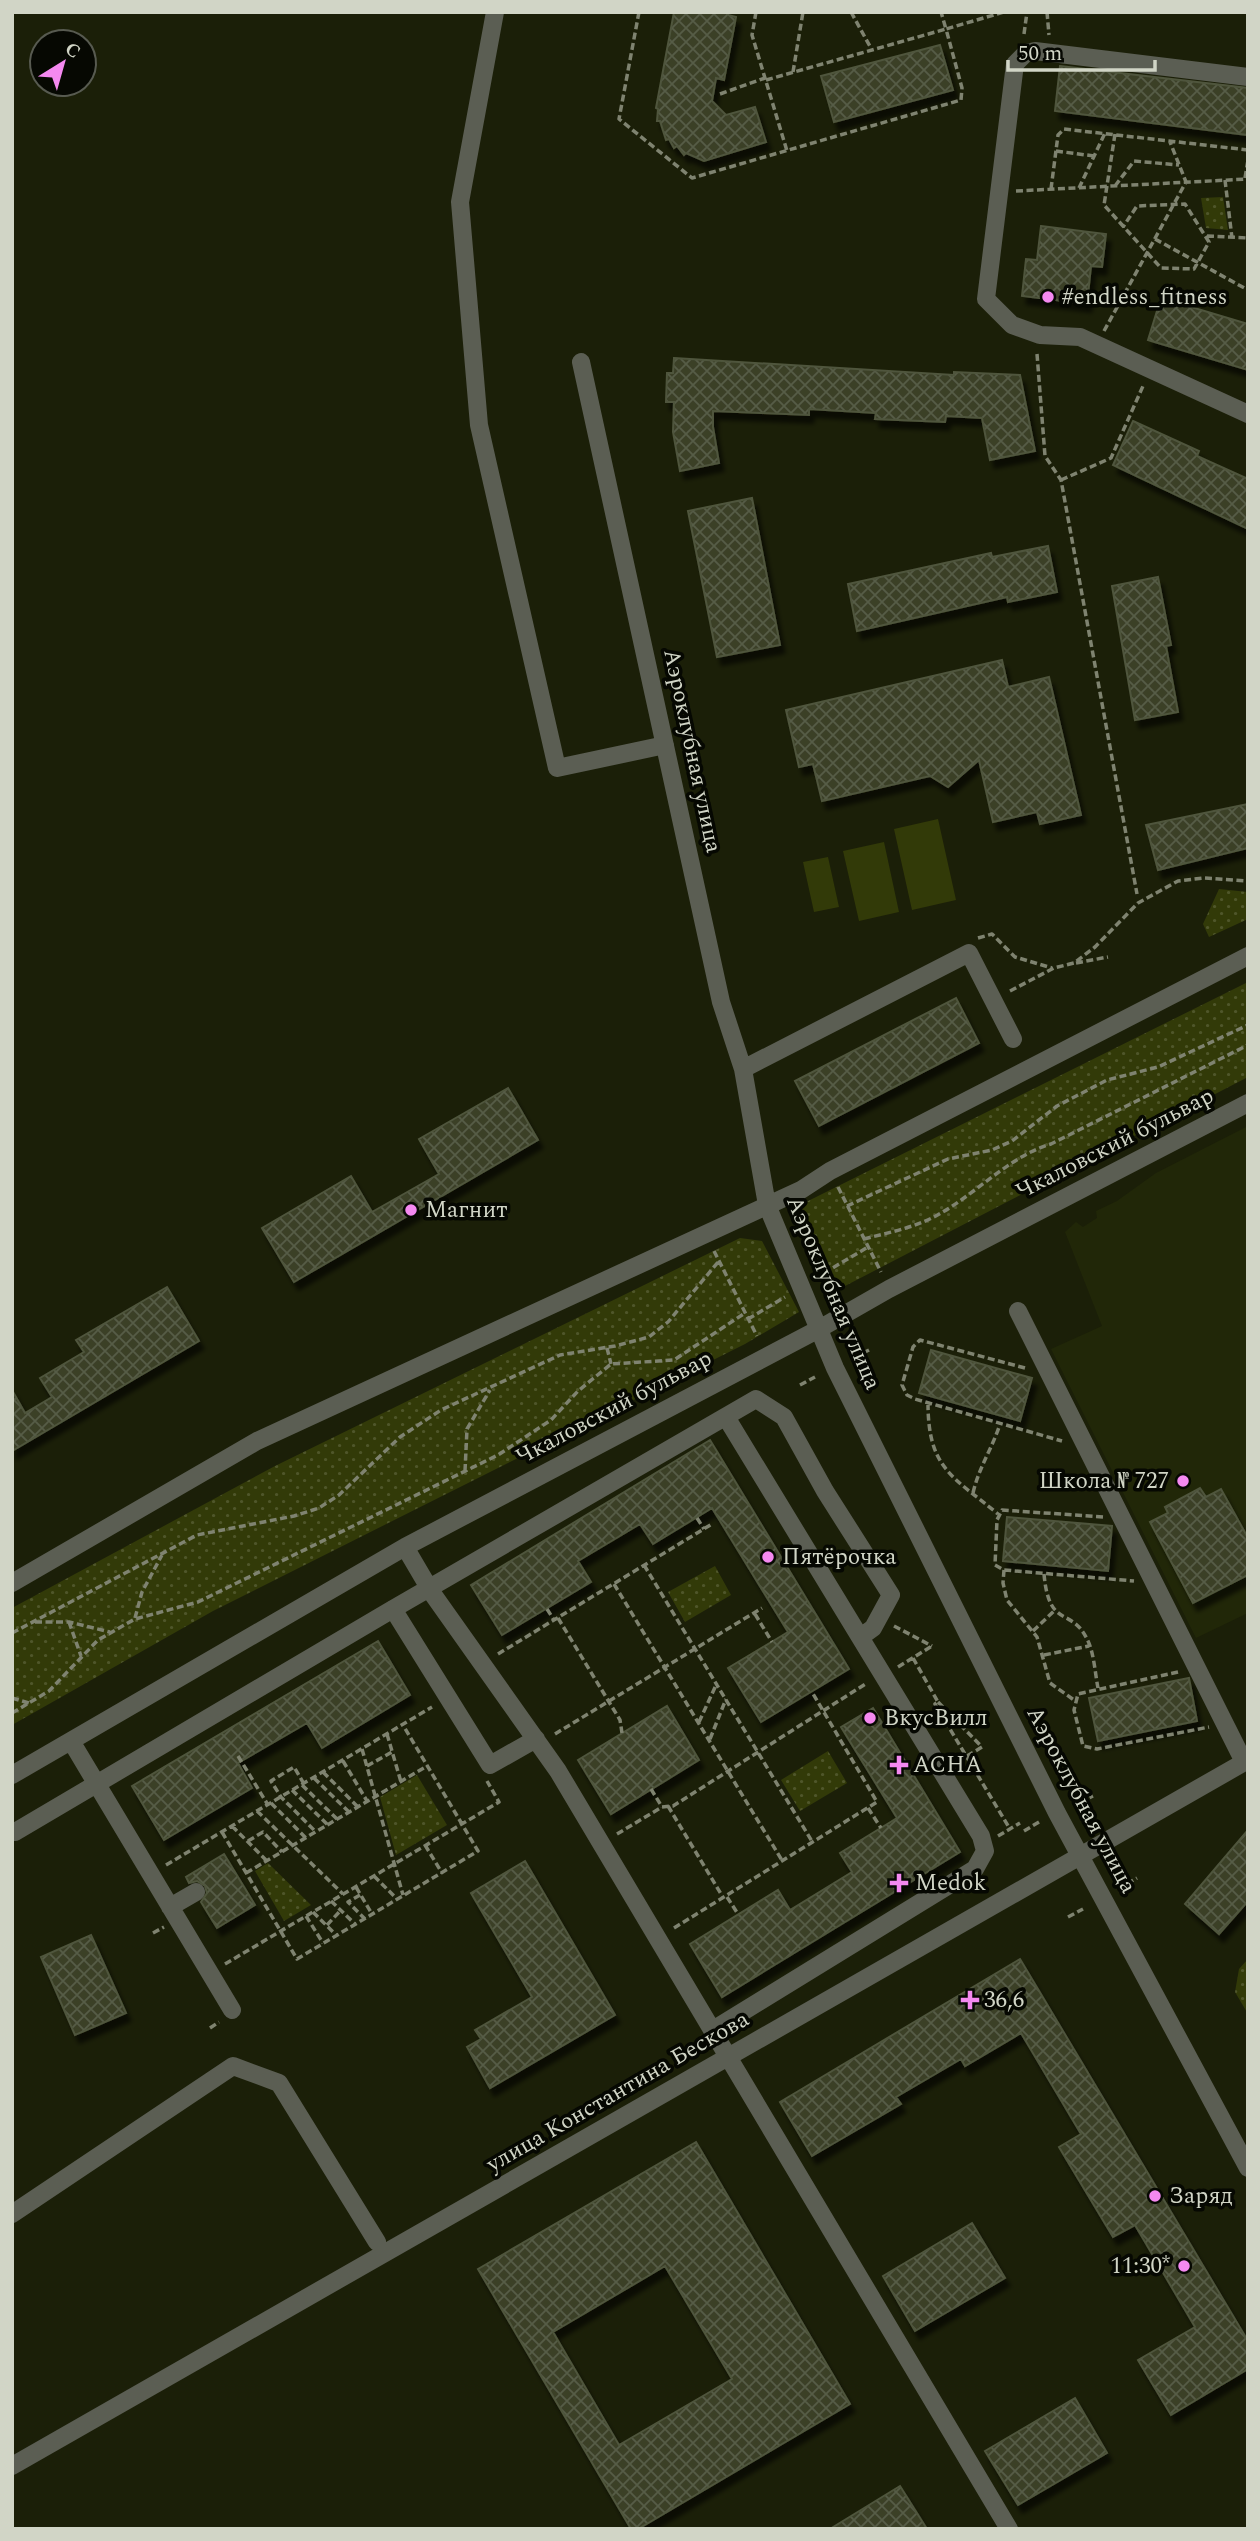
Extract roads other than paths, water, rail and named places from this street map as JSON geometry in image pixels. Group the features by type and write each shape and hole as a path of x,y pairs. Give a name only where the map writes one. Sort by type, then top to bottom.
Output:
{"street":[{"path":"495,12 460,202 461,215 479,425 557,768 665,745"},
{"path":"1248,77 1035,51 1026,53 1015,64 986,299 1012,325 1035,334 1080,337 1248,414"},
{"name":"Аэроклубная улица","path":"581,362 721,1002 743,1069 767,1205 819,1329 1032,1764 1248,2168"},
{"path":"743,1069 969,953 1013,1039"},
{"path":"12,1583 257,1441 767,1205 1248,956"},
{"name":"Чкаловский бульвар","path":"12,1775 405,1547 819,1329 889,1289 1248,1103"},
{"path":"1018,1311 1246,1761"},
{"path":"15,1832 393,1608 756,1399 784,1417 825,1491 891,1595 879,1618 862,1636"},
{"path":"713,2030 975,1869 980,1864 983,1845 862,1636 726,1417"},
{"path":"405,1547 430,1589 565,1783 1009,2529"},
{"path":"393,1608 490,1765 536,1739"},
{"path":"71,1741 232,2010"},
{"name":"улица Константина Бескова","path":"12,2466 1246,1761"},
{"path":"167,1902 192,1888"},
{"path":"12,2214 233,2067 279,2083 377,2242"}],"place":[{"name":"#endless_fitness","path":"1048,297"},
{"name":"Магнит","path":"411,1210"},
{"name":"Школа № 727","path":"1183,1481"},
{"name":"Пятёрочка","path":"768,1557"},
{"name":"ВкусВилл","path":"870,1718"},
{"name":"АСНА","path":"899,1765"},
{"name":"Medok","path":"899,1883"},
{"name":"36,6","path":"970,2000"},
{"name":"Заряд","path":"1155,2196"},
{"name":"11:30*","path":"1184,2266"}]}
